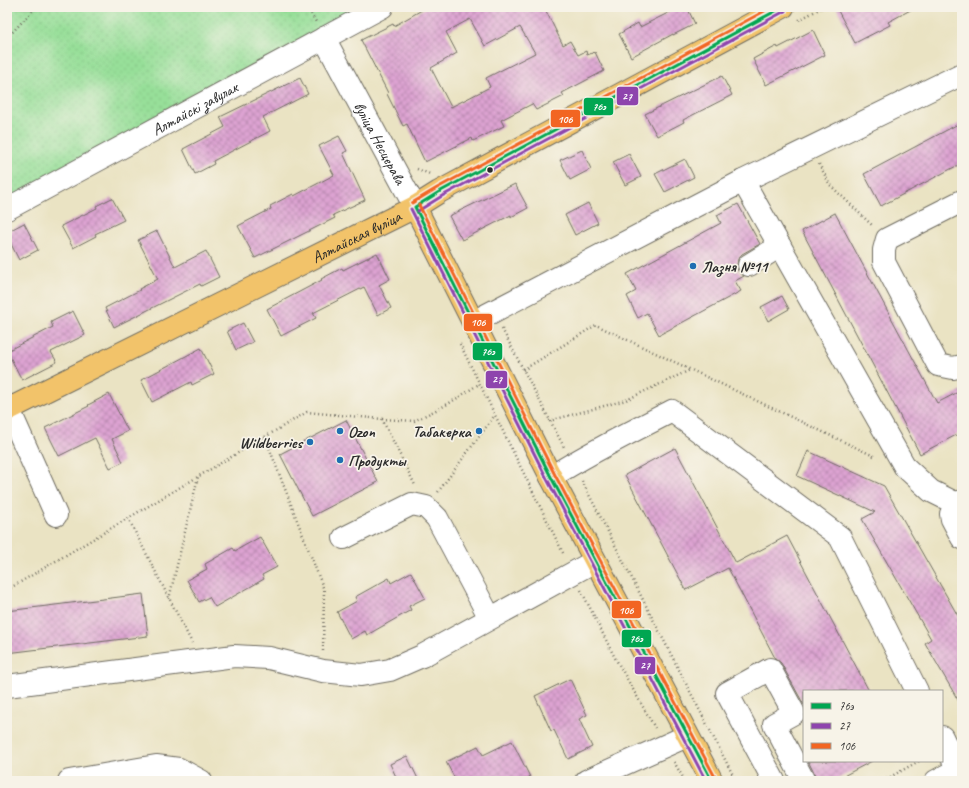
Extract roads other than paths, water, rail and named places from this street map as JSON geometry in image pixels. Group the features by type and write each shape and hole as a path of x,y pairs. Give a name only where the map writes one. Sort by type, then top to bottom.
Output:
{"main road":[{"name":"Алтайская вуліца","path":"8,408 415,207 438,192 783,7"},
{"name":"вуліца Несцерава","path":"415,207 551,477 712,781"}],"street":[{"name":"Алтайскі завулак","path":"7,209 382,7"},
{"name":"вуліца Несцерава","path":"324,38 415,207"},
{"path":"473,322 744,181 962,74"},
{"path":"744,181 905,467 931,491 959,503 951,514 962,538"},
{"path":"962,201 888,239 884,250 884,262 938,365 953,368 962,366"},
{"path":"749,265 780,246"},
{"path":"8,408 56,515"},
{"path":"551,477 572,463 625,434 672,411 840,537 917,690"},
{"path":"344,538 412,504 426,507 437,518 490,618"},
{"path":"7,686 234,656 268,658 323,672 361,675 390,670 422,656 595,561"},
{"path":"750,737 794,713 770,669 727,693 750,737 774,781"},
{"path":"774,724 804,781"},
{"path":"586,781 687,736"},
{"path":"936,781 960,769 943,739"},
{"path":"69,781 156,766 180,770 201,781"}],"place":[{"name":"Лазня №11","path":"693,266"},
{"name":"Ozon","path":"340,431"},
{"name":"Табакерка","path":"479,431"},
{"name":"Wildberries","path":"310,442"},
{"name":"Продукты","path":"340,460"}]}
